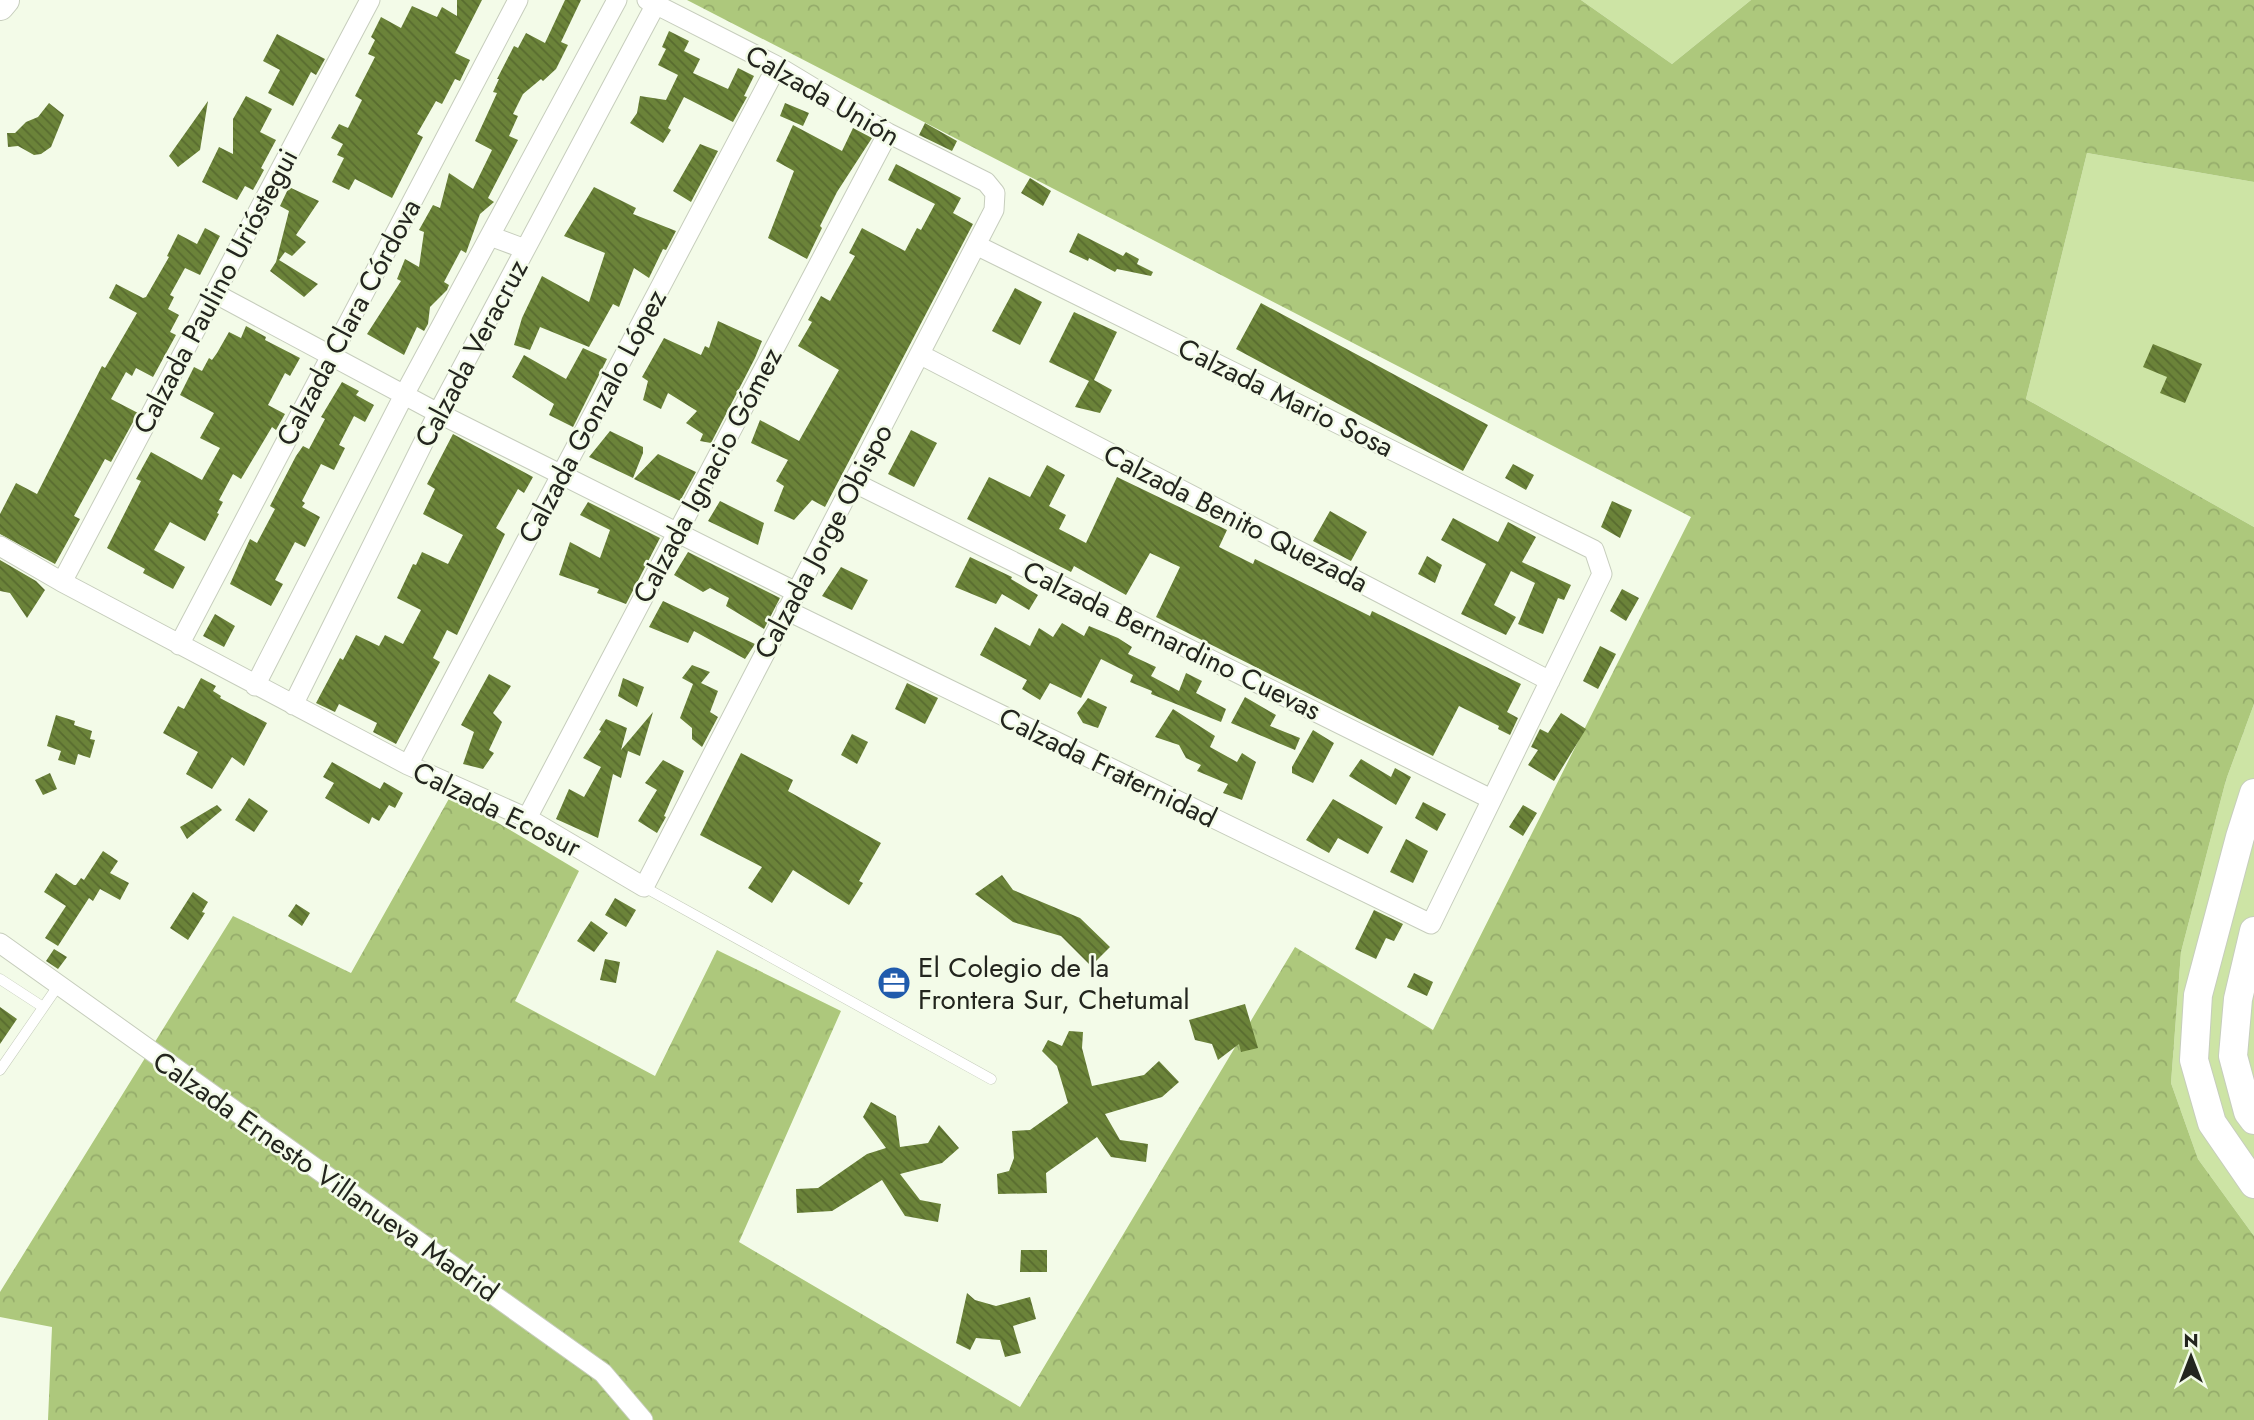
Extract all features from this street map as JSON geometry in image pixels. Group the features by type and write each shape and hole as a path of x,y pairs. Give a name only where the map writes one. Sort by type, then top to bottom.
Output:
{"main road":[{"path":"0,6 5,0"},
{"path":"2254,793 2239,837 2199,995 2194,1060 2212,1124 2254,1184"},
{"path":"2254,931 2238,999 2233,1056 2248,1112 2254,1120"}],"street":[{"name":"Calzada Paulino Urióstegui","path":"62,582 370,0"},
{"name":"Calzada Clara Córdova","path":"179,645 518,0"},
{"name":"Calzada Veracruz","path":"255,686 404,395 617,0"},
{"name":"Calzada Veracruz","path":"293,705 438,413 652,2"},
{"name":"Calzada Unión","path":"652,2 777,66 888,133 986,182 995,193"},
{"name":"Calzada Gonzalo López","path":"408,765 777,66"},
{"name":"Calzada Ignacio Gómez","path":"527,818 888,133"},
{"name":"Calzada Jorge Obispo","path":"644,887 921,355 994,210 995,193"},
{"path":"490,236 525,249"},
{"name":"Calzada Mario Sosa","path":"976,245 1594,550 1602,574 1550,681"},
{"path":"214,293 438,413 796,592"},
{"name":"Calzada Benito Quezada","path":"921,355 1550,681"},
{"name":"Calzada Bernardino Cuevas","path":"853,482 1491,799"},
{"name":"Calzada Ecosur","path":"0,546 255,686 408,765 527,818 644,887"},
{"name":"Calzada Fraternidad","path":"786,610 1431,924 1491,799"},
{"path":"1491,799 1550,681"},
{"name":"Calzada Ernesto Villanueva Madrid","path":"0,943 603,1373 643,1420"}],"lane":[{"name":"Calzada Ecosur","path":"644,887 991,1079"},
{"path":"0,979 43,1007"},
{"path":"0,1070 58,986"}],"green space":[{"path":"687,0 1581,0 1672,64 1751,0 2254,0 2254,182 2087,153 2026,399 2254,527 2254,704 2226,780 2181,952 2171,1083 2198,1159 2254,1236 2254,1420 48,1420 52,1327 0,1317 0,1292 233,916 351,973 451,795 579,871 515,1001 655,1076 717,950 841,1011 739,1242 1020,1407 1295,947 1433,1030 1691,517"},
{"path":"1581,0 1751,0 1672,64"},
{"path":"2087,153 2254,182 2254,527 2026,399"},
{"path":"2254,704 2254,1236 2198,1159 2171,1083 2181,952 2226,780"}],"building":[{"path":"457,0 482,0 455,53 470,60 460,81 455,79 442,104 436,101 417,134 423,137 392,198 355,179 349,190 332,182 344,158 337,155 343,144 331,138 339,124 348,128 362,100 355,96 375,57 368,54 375,40 371,37 381,17 401,28 412,6 437,17 442,7 457,16"},
{"path":"565,0 581,0 561,42 568,45 556,69 523,94 513,114 518,116 509,136 518,140 488,198 494,202 480,214 466,253 461,250 444,282 449,285 447,290 430,307 428,324 424,331 417,327 404,355 367,334 401,281 397,279 405,259 419,267 424,232 419,230 433,205 440,208 449,173 473,189 492,150 475,141 497,93 493,92 497,79 514,46 518,48 526,33 545,43"},
{"path":"669,31 689,41 684,51 700,59 693,73 728,89 738,68 754,76 744,96 747,97 733,122 684,97 663,143 630,123 637,113 640,96 666,100 678,75 658,65 666,49 662,47"},
{"path":"277,34 325,59 316,75 311,72 293,106 268,93 280,70 263,61"},
{"path":"246,96 272,109 260,132 276,140 253,190 245,186 237,200 202,182 219,147 233,154 233,119"},
{"path":"208,101 200,150 178,167 169,156"},
{"path":"49,103 64,115 51,147 34,155 18,146 8,147 7,133 15,133 26,122 38,117"},
{"path":"785,103 809,113 803,126 780,116"},
{"path":"925,123 957,141 952,151 919,135"},
{"path":"793,125 842,151 853,128 872,138 837,192 807,259 768,238 794,171 776,161"},
{"path":"700,144 718,151 691,202 673,191"},
{"path":"896,164 961,198 953,213 973,224 825,507 812,500 794,520 774,511 784,486 776,481 788,460 751,443 760,420 799,441 839,370 798,346 812,322 808,320 821,296 830,301 855,256 849,253 862,228 905,251 917,228 921,230 935,204 888,180"},
{"path":"1030,178 1051,191 1043,206 1021,193"},
{"path":"289,187 319,201 296,235 306,242 292,256 285,252 279,260 318,284 304,297 270,271 276,262 289,211 280,206"},
{"path":"594,187 636,208 633,214 676,231 666,250 663,249 649,278 634,268 619,307 613,304 589,347 540,327 530,350 514,345 522,318 542,276 589,302 605,253 564,236"},
{"path":"205,228 220,236 200,275 185,268 170,295 174,297 168,309 179,315 170,332 176,335 153,377 136,368 132,376 126,372 111,399 138,413 111,462 105,459 74,516 80,519 55,564 0,534 0,514 16,483 37,494 102,366 105,368 137,313 109,298 116,284 143,298 146,297 169,257 167,256 178,234 197,244"},
{"path":"1078,233 1123,256 1126,252 1139,259 1137,264 1153,272 1151,276 1117,269 1115,272 1089,258 1088,261 1069,252"},
{"path":"1015,288 1042,302 1020,345 992,331"},
{"path":"1261,303 1488,425 1463,471 1236,349"},
{"path":"1074,312 1117,332 1094,380 1112,390 1100,413 1075,407 1089,381 1049,362"},
{"path":"718,321 762,341 711,443 700,441 703,434 686,423 697,411 668,393 661,409 643,400 648,381 642,377 664,338 701,355 705,346 709,348"},
{"path":"246,326 266,337 265,340 300,358 290,376 285,373 268,405 285,414 276,430 272,427 241,479 233,474 219,500 223,502 217,513 219,514 205,541 170,522 154,550 185,567 173,589 143,573 145,569 107,548 141,481 136,479 151,452 202,480 220,448 200,438 214,413 180,395 194,367 202,371 229,332 241,338"},
{"path":"2153,344 2202,364 2185,403 2160,393 2167,377 2143,367"},
{"path":"583,348 607,359 573,427 549,415 554,404 512,377 524,355 566,379"},
{"path":"342,382 359,391 356,395 374,405 365,422 354,416 339,445 345,448 334,470 321,464 302,501 305,503 302,507 320,517 305,547 295,542 275,580 283,584 271,606 230,584 250,539 257,543 275,509 270,506 296,456 303,446 309,449 325,419 321,417"},
{"path":"911,430 937,443 914,487 888,474"},
{"path":"610,431 643,447 633,478 589,457"},
{"path":"453,434 533,477 524,493 518,489 496,528 505,534 457,635 447,630 433,658 440,662 396,744 373,732 377,723 339,704 335,712 316,703 340,658 343,660 356,635 379,646 385,635 403,644 421,610 397,598 413,564 416,565 422,552 448,564 463,535 423,514 435,489 427,484"},
{"path":"658,454 696,472 680,501 634,479"},
{"path":"1513,464 1534,475 1526,490 1505,478"},
{"path":"1047,465 1065,475 1049,506 1066,515 1059,529 1086,543 1117,477 1227,530 1219,547 1253,564 1255,559 1370,616 1372,611 1521,684 1507,712 1518,718 1510,735 1498,729 1499,726 1459,706 1433,756 1156,617 1180,567 1150,553 1126,595 1074,566 1071,572 967,519 989,477 1030,497"},
{"path":"720,501 764,523 758,545 708,521"},
{"path":"1612,501 1632,510 1620,538 1601,527"},
{"path":"588,502 660,538 626,604 597,593 599,589 559,575 570,542 600,558 610,530 580,515"},
{"path":"1330,511 1367,532 1351,561 1313,541"},
{"path":"1453,518 1498,542 1508,522 1536,537 1522,562 1571,585 1564,600 1558,598 1543,634 1518,624 1535,583 1511,571 1494,605 1516,617 1506,635 1461,614 1486,564 1441,540"},
{"path":"688,552 780,598 764,629 726,606 729,598 710,588 703,592 674,575"},
{"path":"1427,556 1442,565 1435,583 1418,574"},
{"path":"970,557 1012,577 1011,579 1038,595 1029,610 1002,594 996,604 955,587"},
{"path":"0,560 36,581 45,590 27,618 10,593 0,591"},
{"path":"841,567 868,580 852,610 822,596"},
{"path":"1622,589 1639,598 1626,621 1610,611"},
{"path":"663,601 755,644 745,659 694,631 688,643 649,627"},
{"path":"215,614 235,626 224,647 203,636"},
{"path":"1062,623 1084,636 1089,626 1118,638 1132,647 1128,654 1156,667 1151,676 1179,691 1186,673 1202,681 1196,693 1226,709 1221,722 1151,694 1152,691 1130,682 1133,675 1101,659 1081,698 1050,683 1040,700 1022,689 1027,680 980,655 995,627 1030,646 1039,628 1053,637"},
{"path":"1600,646 1616,654 1598,689 1583,681"},
{"path":"692,665 710,672 701,683 718,691 710,712 718,717 702,747 692,739 692,728 680,718 693,684 682,678"},
{"path":"489,674 511,686 493,713 502,722 489,750 494,753 483,769 463,764 474,732 461,725"},
{"path":"201,678 216,686 213,691 221,696 220,698 267,723 244,766 232,757 212,789 186,774 198,752 163,733 178,706 184,709"},
{"path":"623,678 644,687 637,707 618,696"},
{"path":"907,683 938,698 925,724 895,709"},
{"path":"1245,697 1276,715 1270,726 1300,738 1295,750 1231,723"},
{"path":"1088,698 1107,707 1098,728 1083,723 1077,713"},
{"path":"1173,709 1215,736 1210,747 1237,762 1242,753 1256,762 1242,800 1223,793 1228,784 1197,771 1201,765 1186,758 1179,745 1155,737"},
{"path":"653,712 640,756 628,751 621,778 613,774 598,838 556,819 569,789 584,797 601,767 583,758 606,719 627,728 621,750"},
{"path":"1561,713 1586,729 1554,781 1528,765 1538,750 1531,747 1540,729 1548,733"},
{"path":"56,715 75,721 74,725 92,731 90,739 95,740 90,758 78,754 75,765 58,760 61,751 47,746"},
{"path":"1313,730 1334,743 1313,783 1292,773 1292,767"},
{"path":"852,734 868,742 857,764 841,755"},
{"path":"741,753 793,780 788,791 881,843 859,881 863,883 849,905 793,870 772,903 748,888 762,867 700,835"},
{"path":"1361,759 1391,777 1395,768 1411,777 1396,805 1349,776"},
{"path":"663,760 684,771 657,833 638,821 657,790 645,783"},
{"path":"332,762 380,789 384,782 403,793 395,808 389,805 379,821 372,817 369,824 325,798 334,783 323,777"},
{"path":"50,773 57,789 43,795 35,780"},
{"path":"249,798 268,811 254,832 235,820"},
{"path":"1333,799 1383,827 1368,854 1338,838 1329,853 1306,840"},
{"path":"1423,802 1446,814 1437,831 1415,818"},
{"path":"217,805 222,810 187,839 180,827"},
{"path":"1523,805 1537,813 1523,836 1509,827"},
{"path":"1406,839 1428,851 1413,883 1390,872"},
{"path":"103,851 118,861 110,873 129,883 120,900 100,889 93,901 89,898 58,946 45,938 66,906 44,892 56,873 74,885 81,878 84,880"},
{"path":"1002,875 1013,890 1080,918 1110,947 1091,966 1061,936 1013,922 975,894"},
{"path":"193,892 208,902 202,912 205,913 188,940 170,928"},
{"path":"615,898 636,910 626,927 605,915"},
{"path":"296,904 310,913 302,926 288,916"},
{"path":"1374,910 1403,924 1394,941 1386,938 1376,959 1355,949"},
{"path":"591,921 608,933 594,952 577,941"},
{"path":"54,949 67,957 58,969 46,961"},
{"path":"605,959 620,962 616,983 600,980"},
{"path":"1414,973 1433,982 1427,996 1407,987"},
{"path":"1245,1004 1258,1048 1241,1052 1239,1044 1218,1060 1212,1044 1195,1040 1189,1020"},
{"path":"0,1007 17,1019 0,1044"},
{"path":"1069,1031 1083,1032 1082,1048 1092,1086 1144,1075 1159,1061 1179,1082 1162,1097 1105,1114 1120,1140 1148,1144 1146,1162 1111,1157 1097,1137 1046,1173 1047,1193 998,1194 997,1174 1009,1171 1014,1158 1012,1131 1030,1130 1068,1103 1057,1066 1042,1051 1048,1040 1062,1046"},
{"path":"871,1102 896,1116 900,1147 928,1143 939,1125 959,1148 942,1163 900,1174 920,1200 941,1204 938,1222 905,1216 882,1180 832,1211 797,1213 796,1189 818,1188 867,1154 886,1148 863,1117"},
{"path":"1021,1250 1047,1250 1047,1272 1020,1272"},
{"path":"967,1293 975,1300 996,1306 1030,1297 1036,1319 1013,1326 1021,1353 1005,1357 1000,1340 976,1338 970,1350 956,1343"}],"place":[{"name":"El Colegio de la Frontera Sur, Chetumal","path":"894,983"}]}
